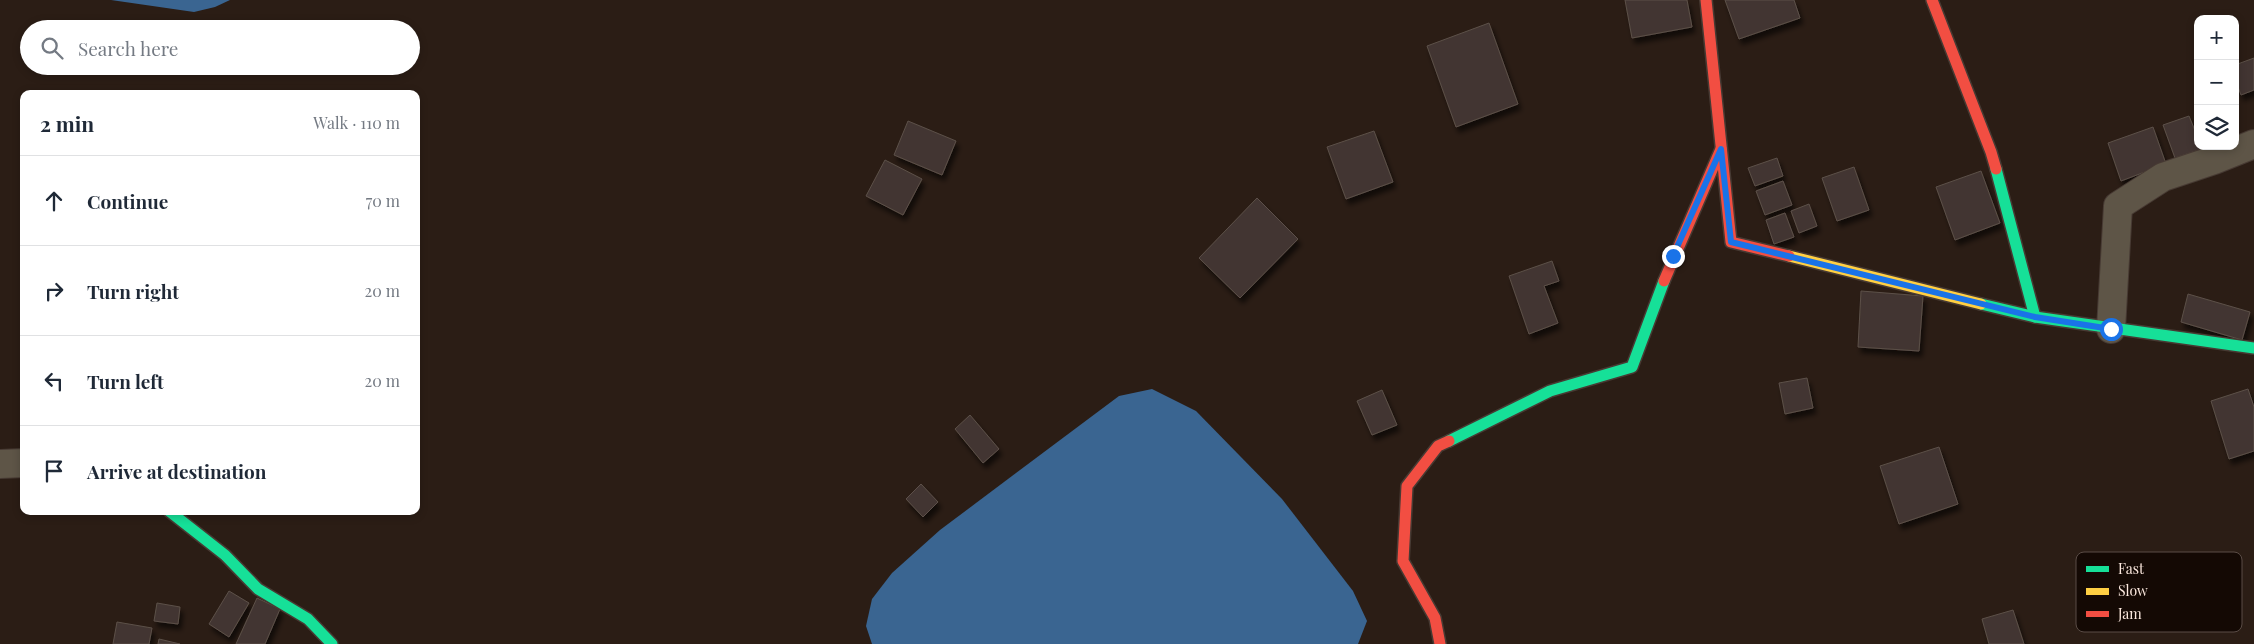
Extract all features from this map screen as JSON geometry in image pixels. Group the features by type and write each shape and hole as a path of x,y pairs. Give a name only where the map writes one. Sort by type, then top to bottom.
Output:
{"street":[{"path":"1706,0 1731,242 2035,317 2254,348"},
{"path":"1932,0 1991,152 2035,317"},
{"path":"2111,329 2118,206 2163,177 2254,144"},
{"path":"1440,644 1435,618 1403,560 1407,486 1438,446 1550,391 1632,367 1673,256 1721,149"},
{"path":"0,464 20,463"},
{"path":"174,515 225,555 258,589 308,619 332,644"}],"water":[{"path":"111,0 230,0 215,7 194,12"},
{"path":"1152,389 1196,411 1282,499 1353,591 1367,621 1358,644 872,644 866,626 872,599 892,573 940,530 1119,396"}],"building":[{"path":"1625,0 1687,0 1692,27 1632,38"},
{"path":"1725,0 1794,0 1800,18 1739,39"},
{"path":"1489,23 1518,104 1456,127 1427,46"},
{"path":"2254,58 2254,90 2241,95 2239,90 2239,64"},
{"path":"2189,116 2194,128 2194,150 2199,150 2175,158 2163,125"},
{"path":"908,121 956,141 942,175 894,155"},
{"path":"2153,127 2166,164 2121,181 2108,143"},
{"path":"1374,131 1393,182 1346,199 1327,147"},
{"path":"1777,158 1783,176 1755,186 1748,168"},
{"path":"885,160 922,179 903,215 866,196"},
{"path":"1854,167 1869,210 1837,221 1822,178"},
{"path":"1981,171 2000,223 1955,240 1936,187"},
{"path":"1783,181 1792,205 1765,215 1756,191"},
{"path":"1257,198 1298,239 1240,298 1199,258"},
{"path":"1809,204 1817,226 1799,233 1791,211"},
{"path":"1785,213 1794,237 1774,244 1766,220"},
{"path":"1552,261 1559,281 1544,286 1558,323 1529,334 1509,276"},
{"path":"1861,291 1923,296 1919,351 1858,347"},
{"path":"2188,294 2250,312 2242,340 2181,322"},
{"path":"1807,378 1813,408 1785,414 1779,383"},
{"path":"2248,389 2254,407 2254,451 2229,459 2211,401"},
{"path":"1382,390 1397,425 1372,435 1357,401"},
{"path":"970,415 999,449 983,463 955,429"},
{"path":"1939,447 1958,504 1899,524 1880,466"},
{"path":"921,484 938,502 923,517 906,499"},
{"path":"229,591 249,603 229,637 209,624"},
{"path":"257,598 280,609 265,644 236,644"},
{"path":"157,603 180,607 178,624 154,621"},
{"path":"2013,610 2024,644 1989,644 1982,619"},
{"path":"117,622 152,628 149,644 113,644"},
{"path":"159,639 180,644 158,644"}],"traffic: fast":[{"path":"1996,169 2035,317"},
{"path":"1449,441 1550,391 1632,367 1664,281"},
{"path":"1981,304 2035,317 2254,348"},
{"path":"174,515 225,555 258,589 308,619 332,644"}],"traffic: slow":[{"path":"1789,256 1981,304"}],"traffic: jam":[{"path":"1706,0 1731,242 1789,256"},
{"path":"1932,0 1996,169"},
{"path":"1664,281 1721,149"},
{"path":"1440,644 1435,618 1403,561 1407,486 1438,446 1449,441"}],"route":[{"path":"1673,256 1721,149 1731,242 2035,317 2111,329"}]}
